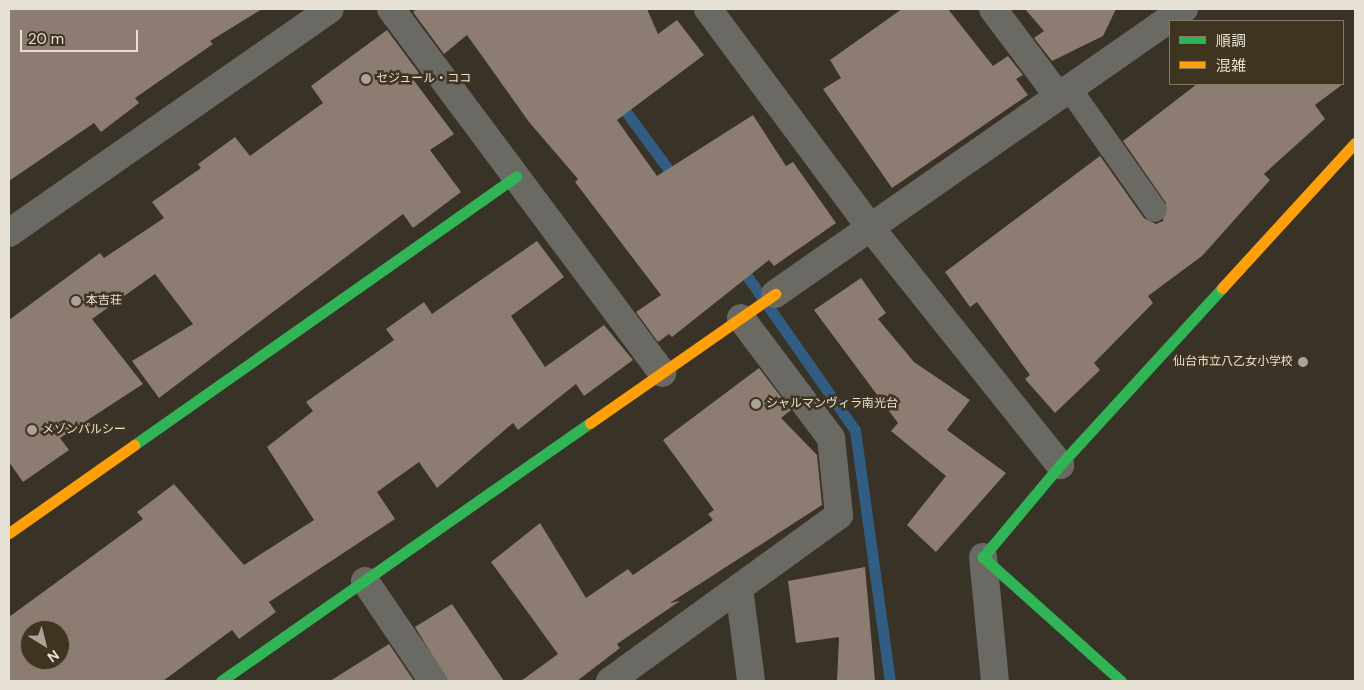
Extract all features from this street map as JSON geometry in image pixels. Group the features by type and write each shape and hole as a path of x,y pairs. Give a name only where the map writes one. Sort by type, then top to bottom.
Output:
{"street":[{"path":"9,233 330,9"},
{"path":"390,9 662,373"},
{"path":"708,9 870,227 1060,466"},
{"path":"993,9 1064,92"},
{"path":"221,681 1184,9"},
{"path":"995,681 983,556 1060,466 1355,143"},
{"path":"9,532 516,177"},
{"path":"610,681 839,515 831,438 758,306"},
{"path":"983,556 1122,681"},
{"path":"364,581 433,681"},
{"path":"739,588 751,681"}],"lane":[{"path":"1064,92 1155,210"}],"building":[{"path":"9,9 262,9 210,41 213,44 135,98 139,103 101,132 94,123 9,181"},
{"path":"417,9 647,9 658,34 677,20 704,55 617,120 657,176 753,115 786,166 793,162 836,223 774,266 769,260 672,337 669,334 658,342 636,312 661,295 575,182 578,179 529,122 467,35 444,54 413,12"},
{"path":"902,9 948,9 993,66 1008,56 1023,75 1016,79 1028,95 892,188 823,89 841,78 830,60"},
{"path":"1025,9 1116,9 1103,36 1052,61 1034,38 1044,31"},
{"path":"387,30 419,73 412,78 454,134 430,150 461,192 413,228 403,214 159,398 132,361 193,324 155,274 92,319 143,384 60,438 69,450 23,482 9,462 9,320 100,253 104,258 164,218 152,202 201,168 198,164 235,137 250,156 323,103 311,86"},
{"path":"1196,85 1342,85 1315,105 1325,119 1264,174 1270,180 1202,256 1148,296 1153,303 1094,363 1100,370 1055,413 1025,379 1030,375 977,302 970,307 945,272 1100,156 1144,218 1156,224 1163,221 1166,203 1123,141"},
{"path":"537,241 564,277 511,316 545,367 604,325 633,360 584,396 576,384 518,430 513,423 437,488 419,462 377,492 395,519 269,602 276,612 239,639 232,630 163,681 9,681 9,617 143,519 137,512 174,484 244,565 314,520 267,447 313,411 306,402 394,340 386,329 424,302 432,314"},
{"path":"861,278 886,313 878,319 914,362 970,400 947,430 1006,473 936,552 907,525 946,476 891,431 898,423 814,310"},
{"path":"759,368 791,410 781,418 817,455 822,505 670,603 680,601 617,644 620,648 577,681 521,681 558,654 491,562 540,523 586,598 628,569 633,575 713,520 708,514 714,510 663,440"},
{"path":"865,567 875,681 837,681 839,637 796,643 788,581"},
{"path":"452,604 504,681 448,681 415,627"},
{"path":"389,644 414,681 330,681"}],"waterway":[{"path":"618,101 677,181"},
{"path":"740,266 855,430 890,681"}],"traffic: fast":[{"path":"134,445 516,177"},
{"path":"1121,681 983,557 1060,465 1222,288"},
{"path":"221,681 590,423"}],"traffic: slow":[{"path":"1222,288 1355,143"},
{"path":"590,423 775,294"},
{"path":"9,533 134,445"}],"place":[{"name":"セジュール・ココ","path":"366,79"},
{"name":"本吉荘","path":"76,301"},
{"name":"仙台市立八乙女小学校","path":"1303,362"},
{"name":"シャルマンヴィラ南光台","path":"756,404"},
{"name":"メゾンパルシー","path":"32,430"}]}
